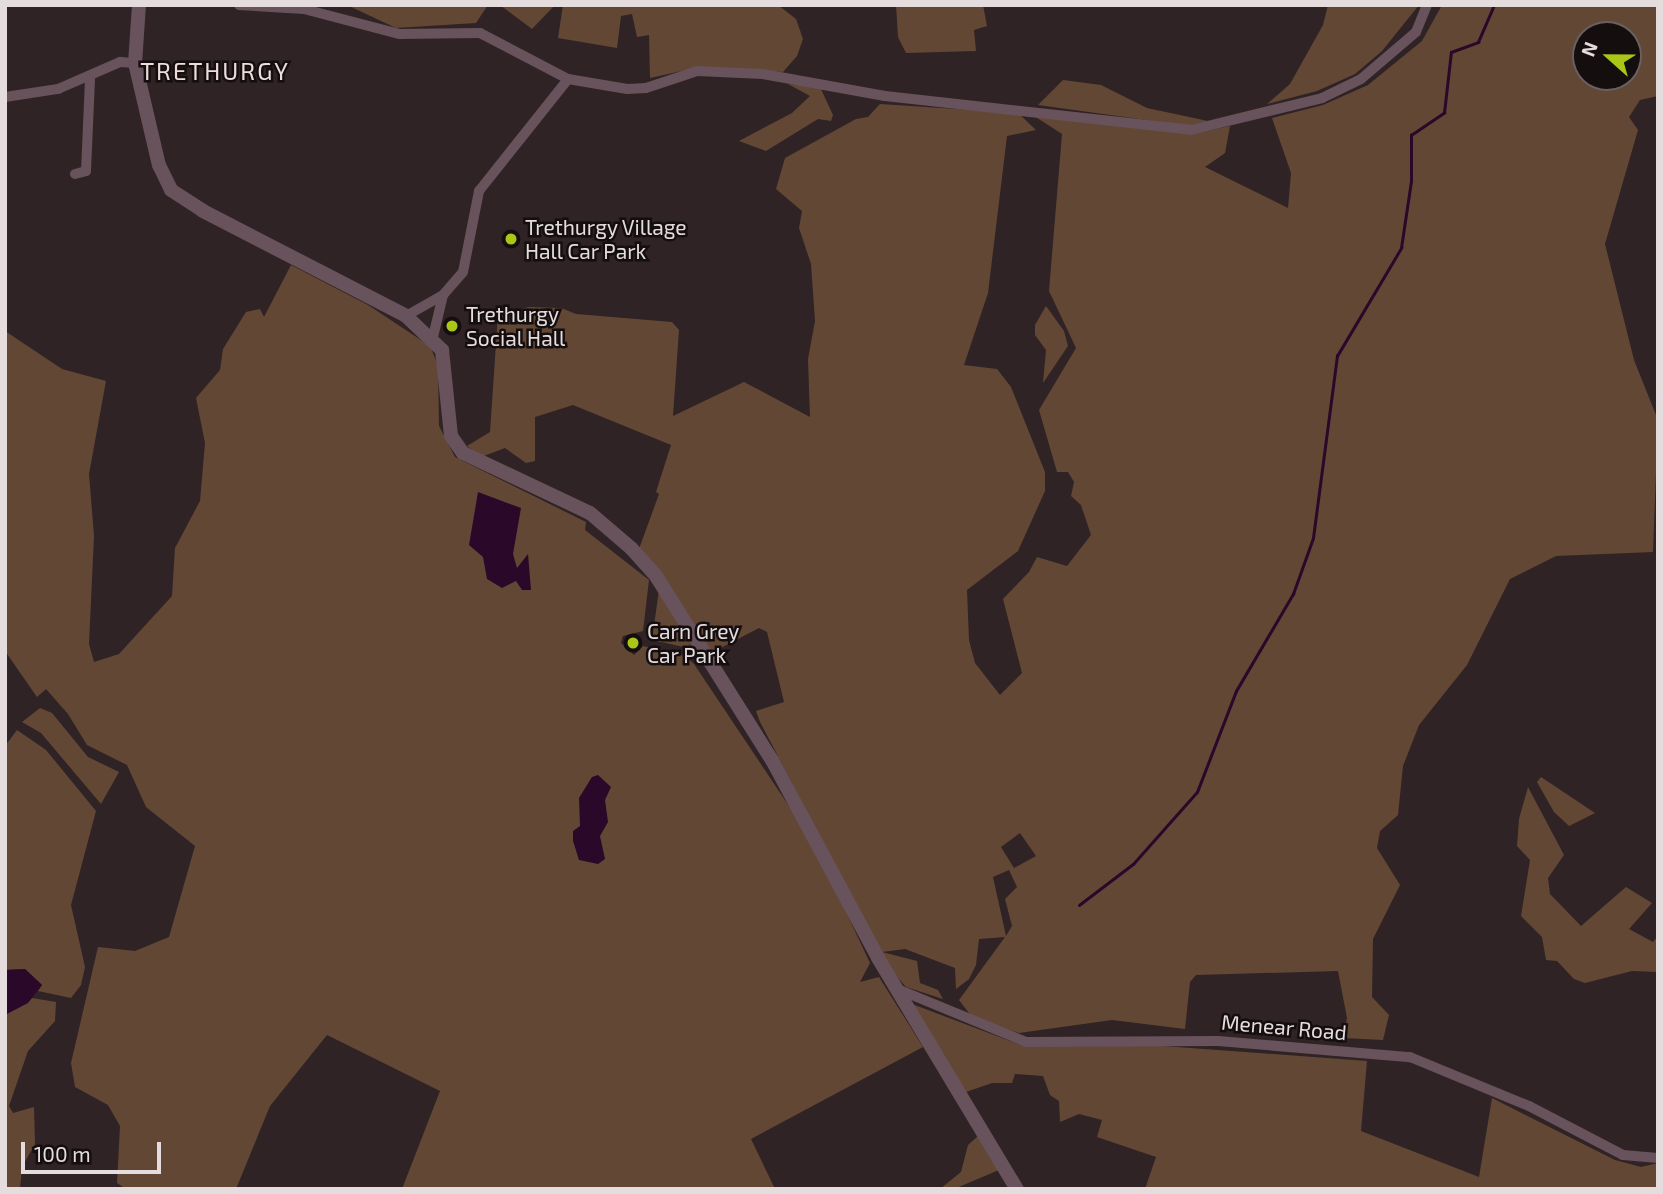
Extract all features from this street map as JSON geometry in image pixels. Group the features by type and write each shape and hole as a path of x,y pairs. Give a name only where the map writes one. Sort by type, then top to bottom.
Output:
{"street":[{"path":"139,5 135,63 159,165 171,190 203,211 406,316 433,338 447,365 449,426 455,444 475,460 596,517 656,576 772,760 895,988 1017,1189"},
{"path":"239,5 285,6 329,14 399,34 480,33 568,79 627,89 646,88 697,71 763,74 885,96 1191,130 1322,98 1361,79 1416,32 1427,5"},
{"path":"5,97 44,92 90,79 120,62 135,63"},
{"path":"75,174 86,171 90,79"},
{"path":"406,316 443,295 463,272 480,191 568,79"},
{"path":"433,338 443,295"},
{"name":"Menear Road","path":"895,988 1026,1042 1218,1041 1410,1057 1530,1105 1623,1155 1658,1158"}],"shaded area":[{"path":"347,5 488,5 476,23 396,28"},
{"path":"500,5 555,5 532,29"},
{"path":"563,5 778,5 796,19 803,39 797,56 783,72 695,68 650,78 649,35 637,37 632,14 621,16 617,48 558,38"},
{"path":"896,5 983,5 987,26 974,30 976,51 906,53 898,37"},
{"path":"1328,5 1419,5 1382,51 1355,74 1317,91 1267,104 1290,84 1323,25"},
{"path":"1442,5 1658,5 1658,96 1640,100 1629,117 1638,130 1605,244 1634,360 1658,420 1653,552 1556,556 1510,579 1467,665 1419,725 1403,766 1398,815 1380,831 1377,848 1400,885 1373,939 1372,997 1389,1015 1383,1040 1344,1038 1347,1018 1338,971 1196,975 1190,982 1185,1029 1112,1020 1019,1033 972,1017 959,1000 1005,937 979,939 976,965 969,979 956,989 955,968 905,949 882,952 917,961 920,983 938,990 943,999 906,987 890,969 760,722 756,711 784,702 767,632 759,628 711,653 639,549 659,494 656,492 671,445 573,405 535,417 535,461 526,463 505,448 481,457 467,446 490,432 498,314 529,307 561,308 576,314 672,322 679,330 673,416 744,382 810,417 808,359 815,321 811,264 799,228 802,211 776,189 785,158 856,119 868,117 880,104 1018,113 1036,130 1007,136 988,293 964,365 997,369 1011,387 1045,472 1045,491 1018,551 967,590 969,640 975,663 1000,695 1022,673 1003,599 1029,572 1037,557 1067,566 1091,535 1081,505 1071,496 1074,482 1068,472 1057,472 1039,410 1076,348 1049,291 1062,134 1031,114 1193,134 1230,126 1225,153 1205,167 1288,208 1291,173 1272,118 1323,105 1368,85 1422,41","holes":["1020,833 1036,856 1014,868 1001,847","1009,870 1017,887 1005,899 1012,926 1006,936 993,877"]},
{"path":"1063,80 1101,85 1147,108 1208,121 1190,126 1038,105"},
{"path":"788,84 820,87 833,115 831,121 818,119 766,151 739,141 792,113 810,96"},
{"path":"291,265 368,305 430,346 438,365 439,426 455,457 586,522 585,530 649,580 643,631 623,636 621,643 634,655 643,646 685,656 694,664 813,842 870,963 860,982 879,977 923,1047 751,1139 775,1189 402,1189 440,1091 327,1035 270,1106 236,1189 126,1189 117,1183 120,1126 108,1105 75,1087 71,1063 98,947 135,951 169,937 195,846 146,807 127,765 87,745 68,714 46,689 37,697 5,651 5,331 62,369 106,381 89,474 94,536 89,644 94,662 119,654 172,596 175,548 200,501 205,443 196,398 220,370 223,349 246,312 260,309 264,317"},
{"path":"1046,306 1064,331 1068,346 1043,383 1046,350 1035,335 1035,325"},
{"path":"478,492 521,508 513,554 517,568 528,554 531,590 522,590 516,581 502,588 487,579 483,557 469,545"},
{"path":"659,590 693,649 652,640"},
{"path":"40,708 52,713 88,757 119,772 101,804 41,733 22,722"},
{"path":"17,730 46,750 96,811 71,905 85,967 81,985 71,998 38,991 42,985 25,969 5,970 5,746"},
{"path":"598,775 611,787 605,800 608,822 600,836 605,859 598,864 579,860 573,831 580,826 579,798 592,777"},
{"path":"1541,777 1595,813 1569,826 1554,812 1537,782"},
{"path":"1528,787 1564,855 1548,878 1550,894 1581,926 1626,887 1652,903 1629,929 1653,942 1658,936 1658,972 1632,971 1585,983 1574,979 1557,961 1546,960 1542,937 1521,916 1530,860 1517,846 1519,819"},
{"path":"25,969 42,985 28,1003 5,1015 5,970"},
{"path":"32,998 56,1002 55,1021 28,1051 9,1106 13,1113 34,1107 35,1144 22,1167 20,1189 5,1189 5,1015"},
{"path":"912,1004 1026,1047 1122,1043 1367,1061 1361,1131 1479,1177 1492,1098 1615,1160 1641,1167 1658,1163 1658,1189 1145,1189 1156,1157 1097,1137 1102,1120 1079,1114 1060,1122 1059,1101 1050,1095 1043,1076 1015,1074 1012,1083 992,1083 966,1092"},
{"path":"978,1136 999,1170 954,1189 940,1189 961,1172 968,1145"}],"waterway":[{"path":"1079,905 1133,864 1197,792 1236,691 1293,594 1313,538 1337,356 1401,248 1411,181 1411,135 1444,113 1451,52 1478,42 1494,5"}],"place":[{"name":"Trethurgy Village Hall Car Park","path":"511,239"},
{"name":"Trethurgy Social Hall","path":"452,326"},
{"name":"Carn Grey Car Park","path":"633,643"}],"district":[{"name":"TRETHURGY","path":"215,71"}]}
